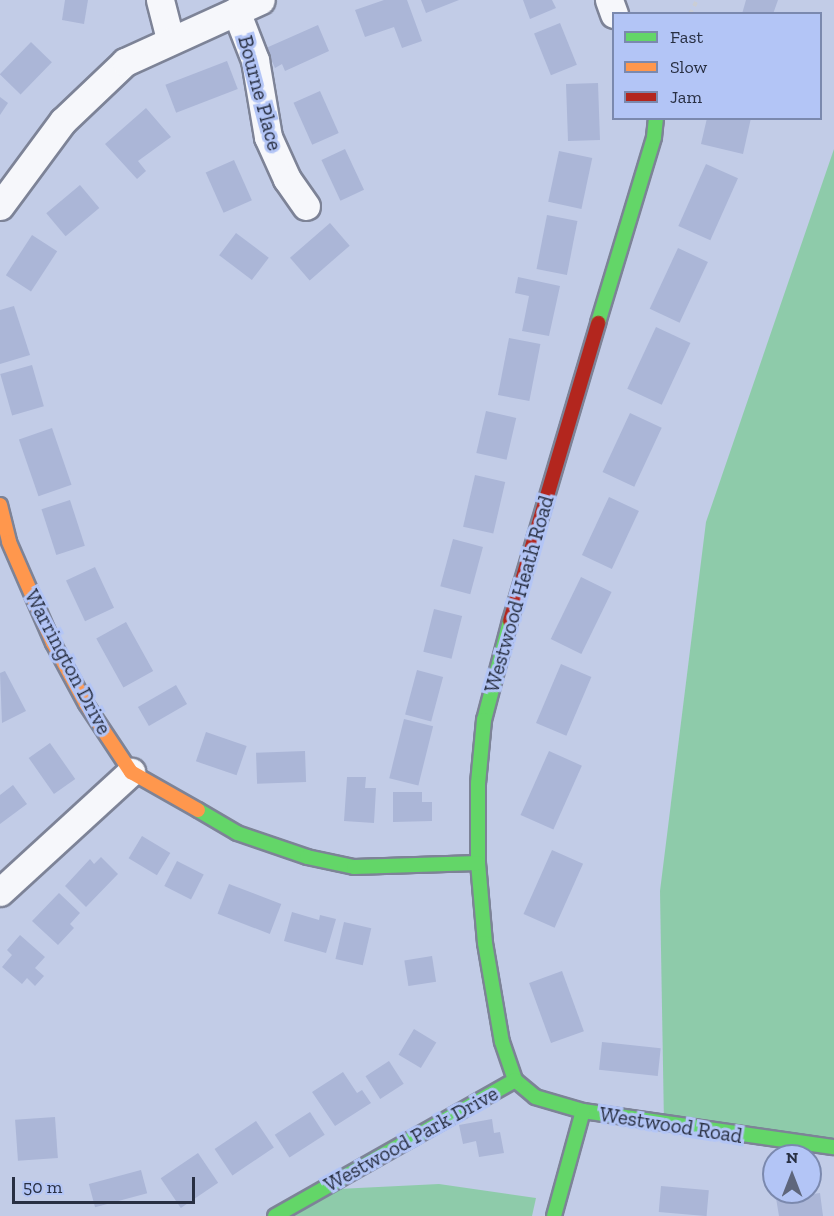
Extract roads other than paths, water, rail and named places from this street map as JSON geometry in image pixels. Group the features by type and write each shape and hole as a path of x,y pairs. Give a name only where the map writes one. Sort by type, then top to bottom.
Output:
{"street":[{"path":"160,0 170,39"},
{"path":"0,206 63,121 94,88 125,62 170,39 261,0"},
{"name":"Bourne Place","path":"236,10 255,60 268,137 287,179 306,206"},
{"name":"Westwood Heath Road","path":"515,1080 493,999 478,863 478,783 484,720 522,578 654,137 656,120"},
{"name":"Warrington Drive","path":"0,505 9,542 53,643 86,704 131,772 237,833 307,857 354,867 478,863"},
{"path":"0,892 131,772"},
{"name":"Westwood Road","path":"515,1080 535,1097 583,1111 834,1147"},
{"name":"Westwood Park Drive","path":"275,1216 515,1080"},
{"path":"554,1216 583,1111"}]}
